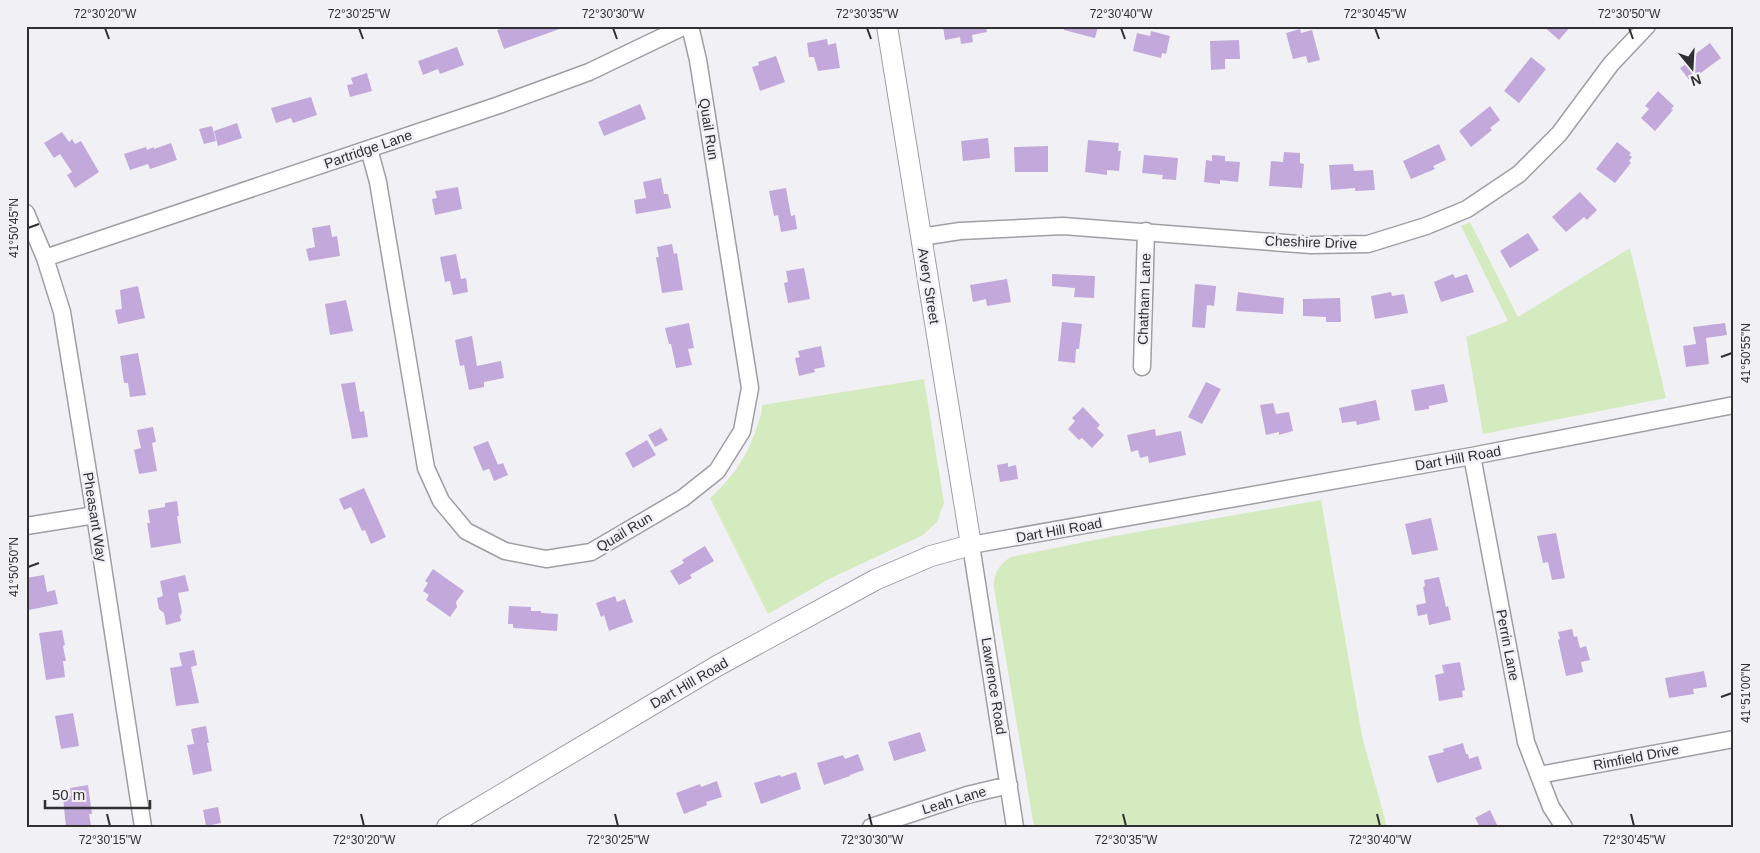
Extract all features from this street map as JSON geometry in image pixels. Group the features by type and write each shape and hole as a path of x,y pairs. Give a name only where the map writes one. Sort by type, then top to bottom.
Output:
{"main road":[{"name":"Avery Street","path":"887,26 971,545"},
{"name":"Dart Hill Road","path":"447,827 717,666 875,580 931,556 971,545"}],"street":[{"name":"Partridge Lane","path":"45,258 499,105 589,72 685,26"},
{"name":"Quail Run","path":"369,149 378,182 426,468 441,502 466,532 505,551 546,559 591,552 683,498 717,471 742,431 750,388 698,60 690,26"},
{"name":"Cheshire Drive","path":"921,237 960,231 1063,226 1312,245 1368,244 1442,219 1467,208 1519,174 1559,134 1611,64 1647,26"},
{"name":"Pheasant Way","path":"26,213 45,258 62,312 96,515 143,827"},
{"name":"Chatham Lane","path":"1142,367 1146,232"},
{"name":"Dart Hill Road","path":"971,545 1472,456 1734,405"},
{"name":"Perrin Lane","path":"1472,456 1526,742 1551,807 1564,827"},
{"path":"26,526 96,515"},
{"name":"Lawrence Road","path":"971,545 1015,827"},
{"name":"Rimfield Drive","path":"1539,775 1734,738"},
{"name":"Leah Lane","path":"871,827 968,795 1009,785"}],"green space":[{"path":"1470,222 1518,317 1630,248 1666,398 1483,434 1466,337 1508,321 1461,226"},
{"path":"924,379 944,503 937,522 923,535 829,579 768,614 710,498 729,479 743,459 758,425 762,405"},
{"path":"1321,500 1362,736 1387,827 1034,827 994,588 996,574 1000,566 1011,557 1109,537"}],"building":[{"path":"508,26 565,27 504,49 497,30"},
{"path":"943,26 986,26 987,32 972,35 973,42 961,44 960,37 945,40"},
{"path":"1064,26 1098,26 1095,38 1064,30"},
{"path":"1543,26 1571,26 1559,40"},
{"path":"1300,29 1301,33 1312,30 1320,60 1308,63 1306,56 1293,59 1286,33"},
{"path":"1151,31 1170,36 1166,54 1162,53 1161,58 1133,51 1137,33 1150,36"},
{"path":"827,39 828,45 836,43 840,68 818,71 814,57 809,57 807,43"},
{"path":"1239,40 1240,59 1225,59 1225,69 1211,70 1210,41"},
{"path":"1710,43 1721,58 1690,81 1680,68 1692,60 1690,58"},
{"path":"457,47 464,65 440,74 438,69 423,75 418,61"},
{"path":"776,56 785,82 760,91 752,67 759,65 758,62"},
{"path":"1531,57 1546,69 1519,103 1504,91"},
{"path":"367,73 372,91 350,97 347,85 353,84 351,78"},
{"path":"1658,91 1674,106 1671,109 1673,110 1655,131 1641,118 1649,109 1645,106"},
{"path":"311,97 317,115 293,123 291,118 276,123 271,108"},
{"path":"640,104 646,119 604,136 598,122"},
{"path":"1490,106 1500,120 1490,128 1492,130 1471,147 1459,131"},
{"path":"237,123 242,138 218,146 214,131"},
{"path":"212,126 216,141 204,144 199,129"},
{"path":"62,132 69,142 72,139 75,144 81,141 99,172 75,188 67,175 72,172 60,154 54,158 44,143"},
{"path":"988,138 990,158 963,161 961,141"},
{"path":"1088,140 1119,143 1118,151 1121,151 1119,171 1107,170 1107,175 1085,172"},
{"path":"1617,142 1631,153 1629,155 1632,157 1629,161 1631,163 1615,183 1596,169"},
{"path":"171,143 177,160 150,169 148,164 130,170 124,154 146,147 147,150 154,147 154,149"},
{"path":"1439,144 1446,160 1433,166 1435,169 1411,179 1403,161"},
{"path":"1048,146 1048,172 1015,172 1014,147"},
{"path":"1284,152 1300,153 1300,163 1304,164 1302,188 1269,186 1271,161 1283,162"},
{"path":"1144,155 1178,158 1176,180 1162,179 1163,175 1142,173"},
{"path":"1212,155 1225,156 1225,161 1240,162 1238,182 1220,180 1220,184 1204,182 1206,160 1212,161"},
{"path":"1353,164 1354,171 1373,170 1375,190 1355,191 1355,188 1331,190 1329,165"},
{"path":"661,178 664,194 668,194 671,208 636,214 634,200 646,198 643,182"},
{"path":"458,187 462,209 435,215 432,199 437,198 435,191"},
{"path":"786,188 791,216 795,215 797,229 781,232 778,215 774,216 769,191"},
{"path":"1580,192 1597,210 1587,220 1584,217 1566,232 1552,217"},
{"path":"330,225 332,237 337,236 340,256 309,261 306,249 315,247 312,228"},
{"path":"1528,233 1539,250 1510,268 1500,251"},
{"path":"672,244 674,254 677,253 683,290 662,293 656,257 659,257 657,247"},
{"path":"456,254 461,279 466,278 468,292 453,295 450,281 445,282 440,257"},
{"path":"804,268 810,299 788,303 784,283 788,282 786,271"},
{"path":"1052,274 1095,276 1094,298 1074,297 1075,288 1052,286"},
{"path":"1453,274 1455,278 1467,274 1474,292 1441,302 1434,282"},
{"path":"1007,279 1011,302 987,306 986,299 973,302 970,285"},
{"path":"1195,284 1216,286 1214,306 1207,305 1205,328 1192,327"},
{"path":"138,286 145,318 118,324 115,310 122,309 120,290"},
{"path":"1238,292 1284,298 1283,314 1236,311"},
{"path":"1391,292 1392,296 1404,294 1408,313 1375,319 1371,296"},
{"path":"1340,298 1341,322 1326,322 1326,317 1303,316 1303,299"},
{"path":"346,300 353,331 330,335 325,304"},
{"path":"1062,322 1082,324 1075,363 1058,361"},
{"path":"689,323 694,348 688,349 692,365 676,368 671,344 669,344 665,328"},
{"path":"1725,323 1727,335 1706,338 1709,364 1686,367 1683,346 1696,344 1693,327"},
{"path":"472,336 477,366 501,361 504,378 484,382 484,387 469,390 464,365 460,366 455,340"},
{"path":"821,346 825,367 814,369 815,372 799,376 795,358 800,357 798,351"},
{"path":"138,353 146,395 130,397 128,383 124,383 120,356"},
{"path":"355,382 360,412 364,411 368,437 352,439 341,384"},
{"path":"1206,382 1221,389 1202,424 1188,417"},
{"path":"1444,384 1448,402 1429,406 1429,409 1415,411 1411,390"},
{"path":"1376,400 1380,420 1357,425 1356,421 1342,423 1339,408"},
{"path":"1273,403 1276,414 1289,412 1293,431 1279,435 1279,432 1266,435 1260,405"},
{"path":"1083,407 1100,425 1097,428 1104,435 1092,448 1082,438 1079,440 1068,429 1075,421 1072,418"},
{"path":"153,427 156,442 152,443 157,471 139,474 134,450 141,448 137,430"},
{"path":"661,428 668,440 655,447 648,435"},
{"path":"1155,429 1156,436 1181,431 1186,455 1149,463 1148,456 1140,458 1138,450 1131,452 1127,435"},
{"path":"647,440 656,455 633,468 625,453"},
{"path":"488,441 498,465 483,471 473,447"},
{"path":"503,463 508,475 494,481 489,468"},
{"path":"1008,463 1008,467 1016,465 1018,479 1000,482 997,465"},
{"path":"364,488 386,537 371,544 365,530 362,531 351,507 344,510 339,499"},
{"path":"177,501 181,543 151,548 147,523 150,523 148,510 165,507 165,503"},
{"path":"1431,518 1438,550 1412,555 1405,524"},
{"path":"1556,533 1565,578 1552,580 1548,562 1543,563 1537,536"},
{"path":"705,546 714,561 690,575 692,578 679,585 670,571 684,563 682,560"},
{"path":"433,569 464,591 456,602 457,607 450,617 426,600 429,595 423,591 428,583 425,581"},
{"path":"44,575 47,592 55,590 58,604 29,610 26,598 26,578"},
{"path":"185,575 189,591 178,593 182,612 180,616 181,621 166,625 164,613 159,609 157,598 163,596 160,581"},
{"path":"1439,577 1451,620 1429,625 1427,614 1418,616 1416,605 1426,603 1423,587 1425,586 1424,580"},
{"path":"615,596 617,602 625,599 633,622 609,631 604,615 601,617 596,603"},
{"path":"509,606 531,607 531,611 558,614 557,631 513,628 513,624 508,624"},
{"path":"1572,629 1574,637 1577,636 1580,648 1586,646 1590,660 1581,662 1583,672 1566,676 1558,632"},
{"path":"62,630 65,645 63,646 66,661 63,661 65,677 46,680 39,633"},
{"path":"194,650 197,665 191,667 199,703 176,706 170,668 182,666 179,653"},
{"path":"1460,662 1465,690 1462,691 1463,697 1439,701 1435,675 1444,673 1442,665"},
{"path":"1704,671 1707,687 1693,689 1694,694 1669,698 1665,678"},
{"path":"73,713 79,746 61,749 55,716"},
{"path":"206,726 212,771 193,775 187,745 194,744 191,729"},
{"path":"920,732 926,751 894,761 888,742"},
{"path":"1463,743 1469,759 1478,756 1482,769 1437,783 1428,756 1444,752 1443,749"},
{"path":"858,754 864,770 824,785 817,763 843,755 845,759"},
{"path":"796,772 801,789 761,804 754,783"},
{"path":"717,781 722,797 706,802 707,805 684,814 676,793 700,784 701,787"},
{"path":"88,785 92,814 89,814 91,825 66,827 63,797 71,796 70,788"},
{"path":"218,807 221,823 206,826 203,810"},
{"path":"1490,810 1498,827 1480,827 1475,818"}]}
